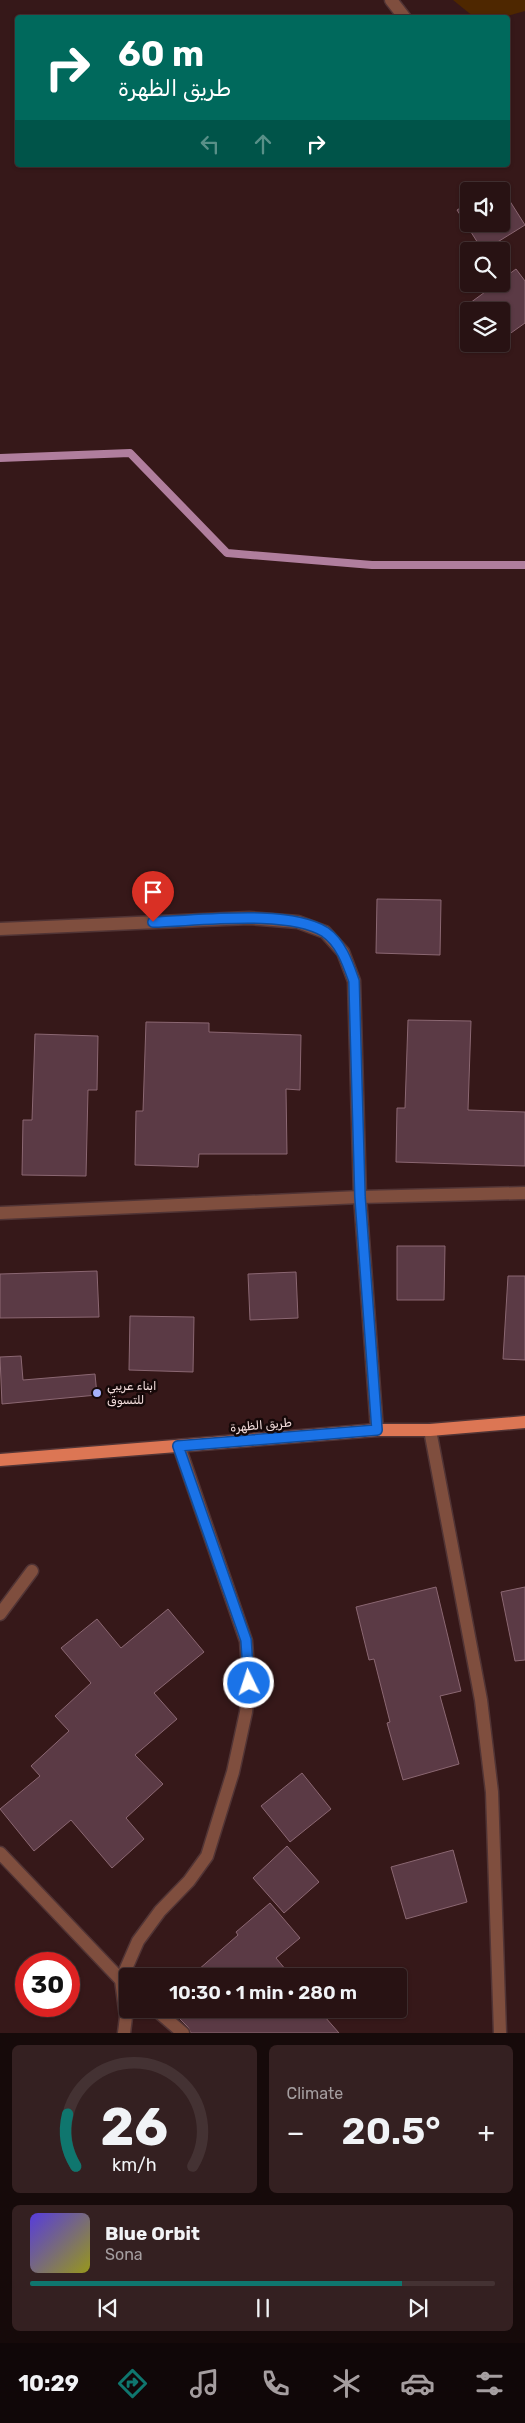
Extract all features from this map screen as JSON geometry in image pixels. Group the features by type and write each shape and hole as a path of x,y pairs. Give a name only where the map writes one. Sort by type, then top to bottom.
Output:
{"main road":[{"name":"طريق الظهرة","path":"0,1460 377,1430 430,1430 525,1422"}],"street":[{"path":"391,0 403,15"},
{"path":"0,929 249,918 298,922 326,932 343,952 354,981 360,1197 377,1430"},
{"path":"0,1213 360,1197 525,1194"},
{"path":"430,1430 481,1700 491,1782 500,2033"},
{"path":"129,1968 138,1941 160,1911 189,1881 208,1856 233,1772 246,1712 249,1683 246,1640 178,1446"},
{"path":"0,1614 32,1571"},
{"path":"0,1853 119,1978"},
{"path":"124,2033 126,2018"},
{"path":"166,2018 183,2033"}],"shaded area":[{"path":"453,0 525,0 525,11 510,15 472,15"}],"building":[{"path":"510,201 525,225 498,242 477,242 471,232 510,232"},
{"path":"516,269 525,281 525,323 510,334 510,302 471,302 485,292 510,292 510,273"},
{"path":"377,899 441,900 440,955 376,953"},
{"path":"408,1020 471,1021 468,1110 525,1112 525,1166 396,1162 397,1108 405,1108"},
{"path":"146,1022 209,1023 209,1032 301,1035 300,1090 286,1089 287,1154 199,1154 198,1167 135,1165 136,1111 143,1111"},
{"path":"35,1034 98,1036 97,1090 88,1090 86,1176 22,1175 23,1120 32,1120"},
{"path":"397,1246 445,1246 444,1300 397,1300"},
{"path":"97,1271 99,1317 0,1318 0,1274"},
{"path":"296,1272 298,1318 250,1320 248,1274"},
{"path":"508,1276 525,1276 525,1360 503,1359"},
{"path":"130,1316 194,1317 193,1372 129,1370"},
{"path":"21,1356 23,1380 95,1374 97,1395 2,1404 0,1357"},
{"path":"436,1587 461,1691 440,1696 459,1764 403,1780 387,1723 390,1722 374,1659 369,1660 356,1607"},
{"path":"525,1587 525,1660 515,1661 501,1592"},
{"path":"168,1609 204,1652 154,1693 177,1719 135,1755 163,1784 126,1818 144,1839 112,1868 71,1820 34,1851 0,1809 40,1776 31,1766 69,1731 55,1716 91,1683 61,1648 97,1619 121,1648"},
{"path":"302,1773 331,1809 290,1842 261,1806"},
{"path":"287,1846 319,1882 284,1913 253,1878"},
{"path":"453,1850 467,1902 406,1919 391,1867"},
{"path":"270,1903 300,1938 276,1958 284,1968 200,1968 238,1935 236,1932"},
{"path":"179,2018 326,2018 339,2033 191,2033"}],"waterway":[{"path":"0,458 130,453 227,553 372,565 525,565"}],"place":[{"name":"ابناء عريبي للتسوق","path":"97,1393"}],"route":[{"path":"153,922 249,918 298,922 326,932 343,952 354,981 360,1197 377,1430 178,1446 246,1640 249,1683"}]}
